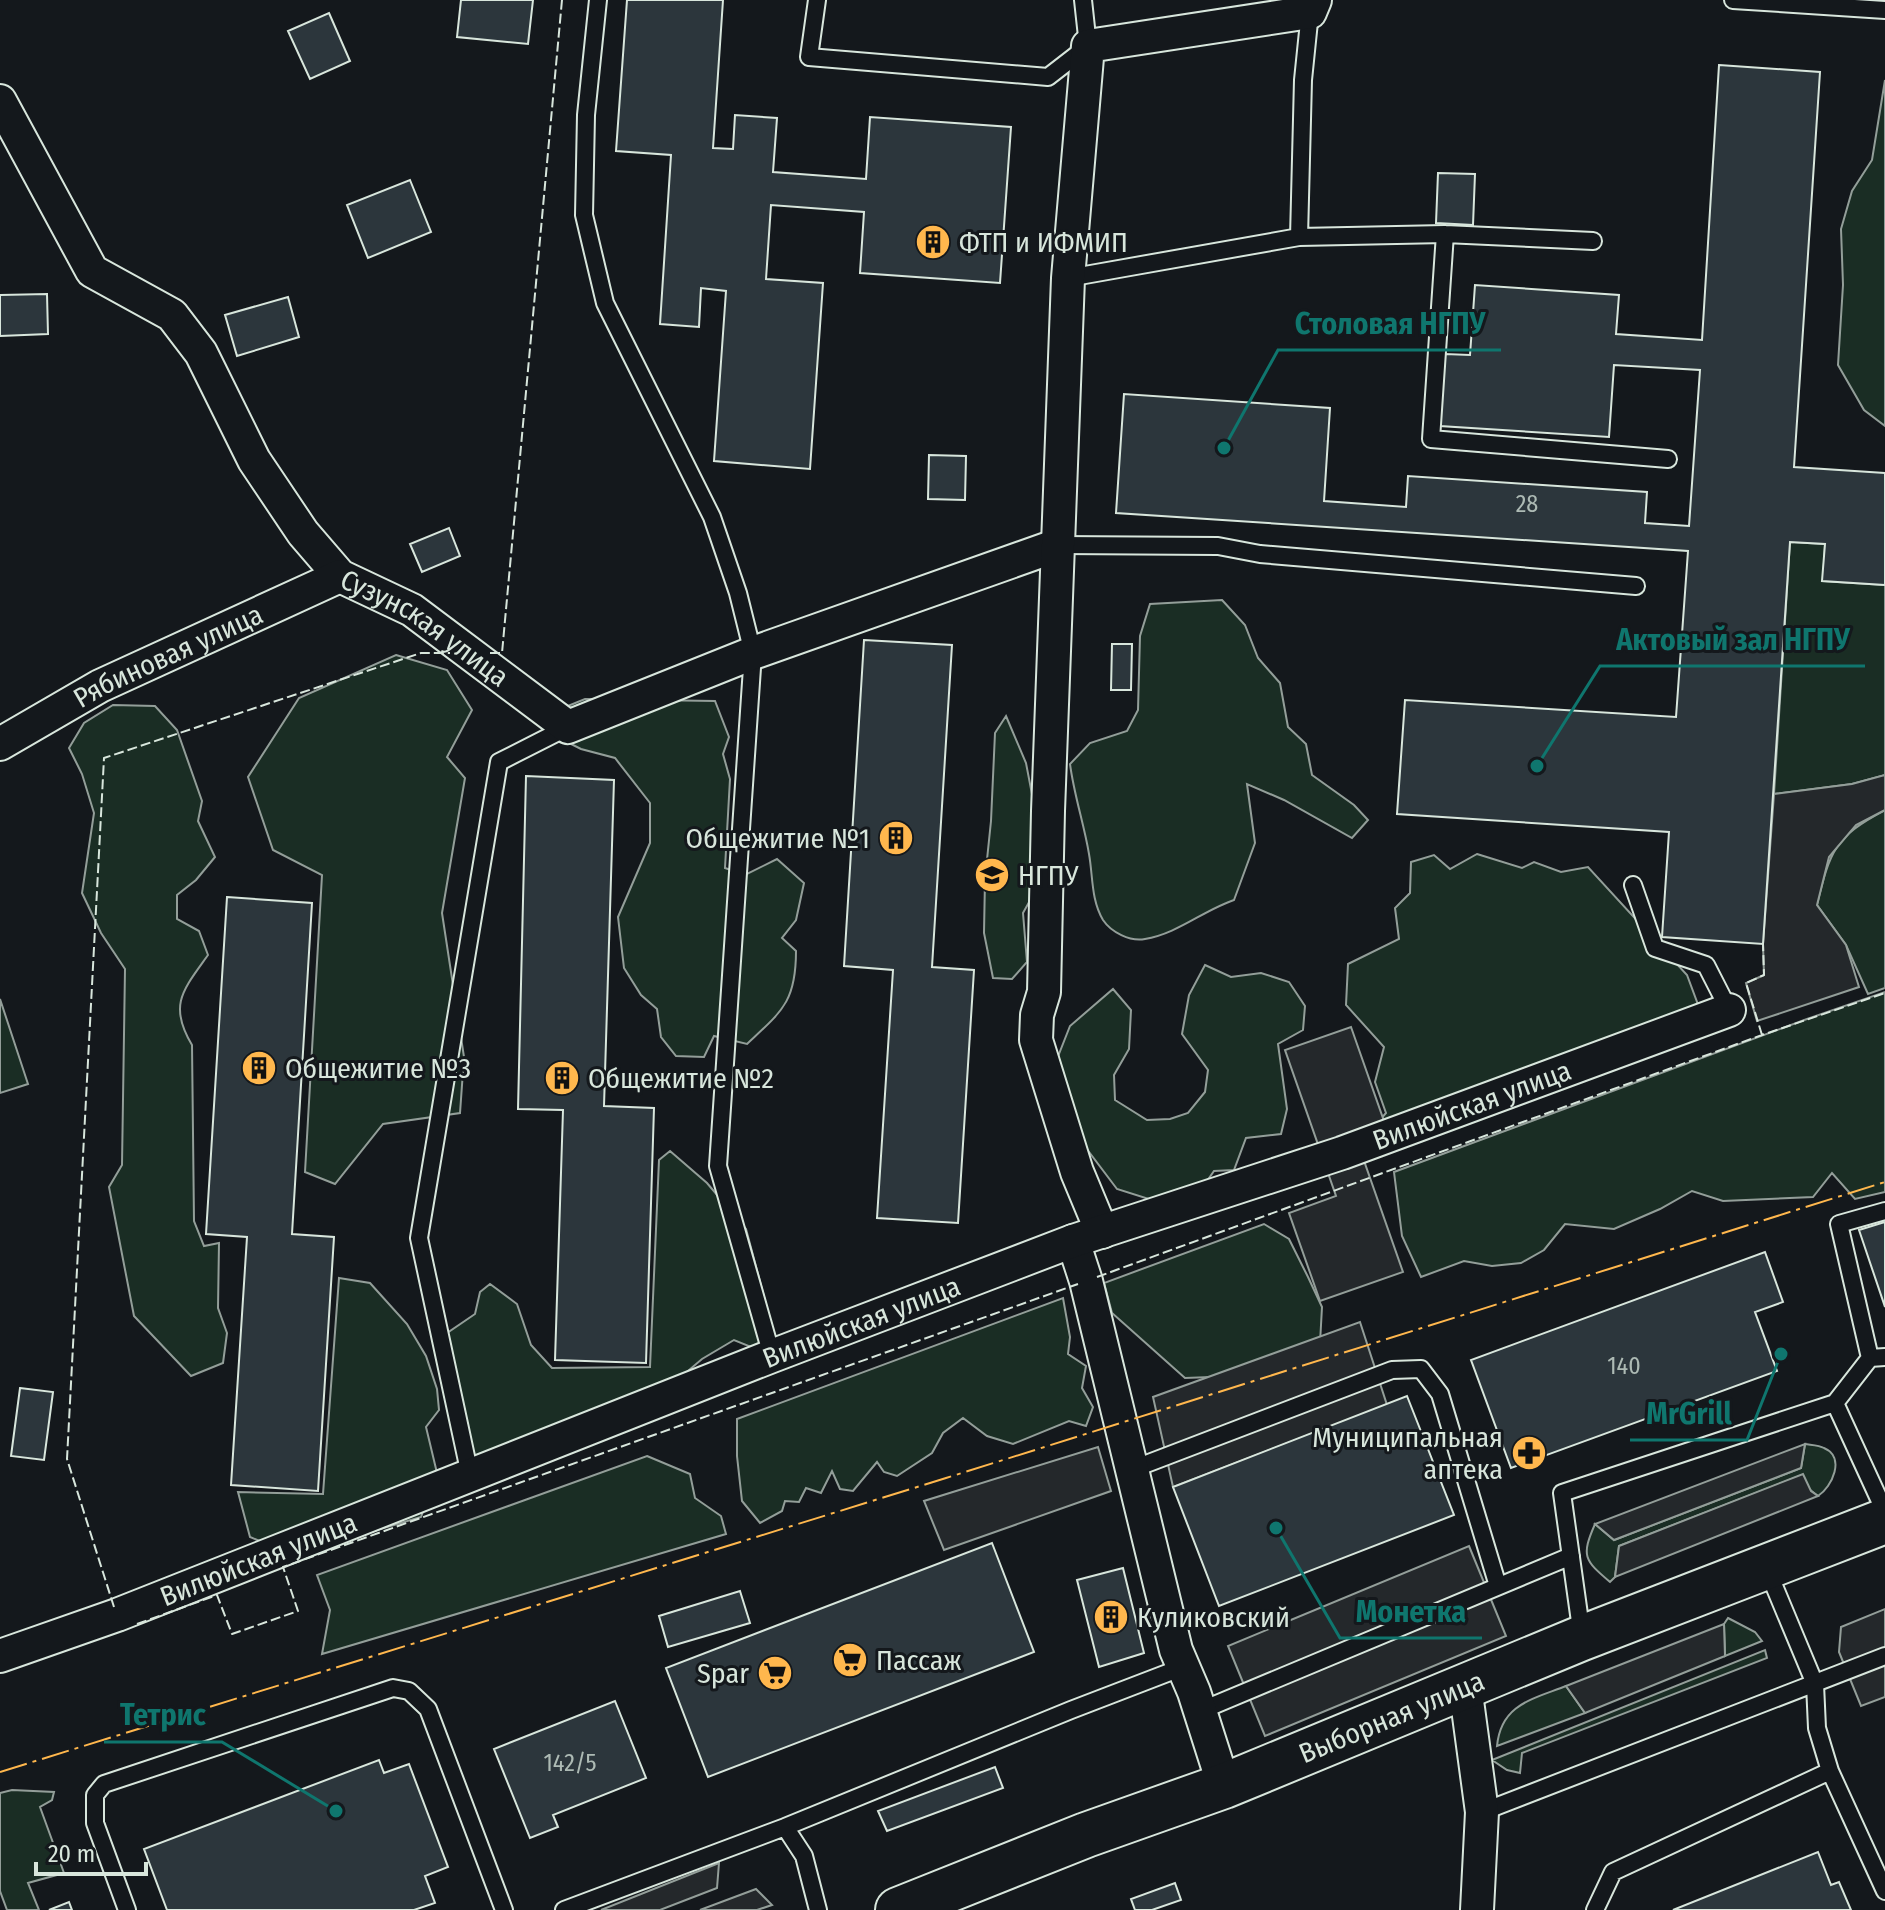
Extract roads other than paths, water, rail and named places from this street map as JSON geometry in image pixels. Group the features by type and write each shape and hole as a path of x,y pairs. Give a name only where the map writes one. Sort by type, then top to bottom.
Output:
{"main road":[{"name":"Выборная улица","path":"898,1910 1086,1835 1224,1786 1582,1638 1885,1521"}],"street":[{"path":"1224,1786 1176,1650 1086,1281 1087,1236 1077,1172 1036,1040 1037,1015 1044,992 1068,278 1088,46 1312,6"},
{"name":"Сузунская улица","path":"0,101 92,271 172,315 201,353 254,460 303,533 340,576 412,610 568,727"},
{"path":"568,727 753,653 1058,545"},
{"name":"Рябиновая улица","path":"0,744 100,686 340,576"},
{"name":"Вилюйская улица","path":"0,1656 117,1615 772,1356 1087,1236 1342,1153 1729,1010"},
{"path":"1465,1686 1482,1812 1477,1910"}],"lane":[{"path":"598,0 586,115 584,215 605,303 712,517 738,593 753,653 718,1166 772,1356"},
{"path":"817,0 809,57 1048,77 1088,46 1083,0"},
{"path":"1733,0 1885,10"},
{"path":"1299,237 1302,94 1312,6"},
{"path":"1445,234 1431,439 1668,459"},
{"path":"1068,278 1299,237 1445,234 1593,241"},
{"path":"1058,545 1218,546 1260,554 1636,586"},
{"path":"470,1475 419,1238 499,762 568,727"},
{"path":"1633,885 1655,948 1706,965 1729,1010"},
{"path":"1582,1638 1562,1493 1835,1403 1878,1358 1839,1224 1885,1211"},
{"path":"1133,1469 1392,1370 1421,1369 1440,1394 1498,1586"},
{"path":"1835,1403 1885,1512"},
{"path":"1200,1711 1571,1556"},
{"path":"1766,1567 1815,1684 1817,1728 1830,1771 1885,1891"},
{"path":"1482,1812 1885,1656"},
{"path":"564,1910 785,1827 1183,1667"},
{"path":"127,1910 95,1823 95,1795 104,1784 393,1688 409,1691 428,1709 504,1910"},
{"path":"1595,1910 1613,1872 1830,1771"},
{"path":"785,1827 804,1856 818,1910"}],"place":[{"name":"ФТП и ИФМИП","path":"933,242"},
{"name":"Столовая НГПУ","path":"1224,448"},
{"name":"Актовый зал НГПУ","path":"1537,766"},
{"name":"Общежитие №1","path":"896,838"},
{"name":"НГПУ","path":"992,875"},
{"name":"Общежитие №3","path":"259,1068"},
{"name":"Общежитие №2","path":"562,1078"},
{"name":"MrGrill","path":"1781,1354"},
{"name":"Муниципальная аптека","path":"1529,1453"},
{"name":"Монетка","path":"1276,1528"},
{"name":"Куликовский","path":"1111,1617"},
{"name":"Пассаж","path":"850,1660"},
{"name":"Spar","path":"775,1673"},
{"name":"Тетрис","path":"336,1811"}]}
